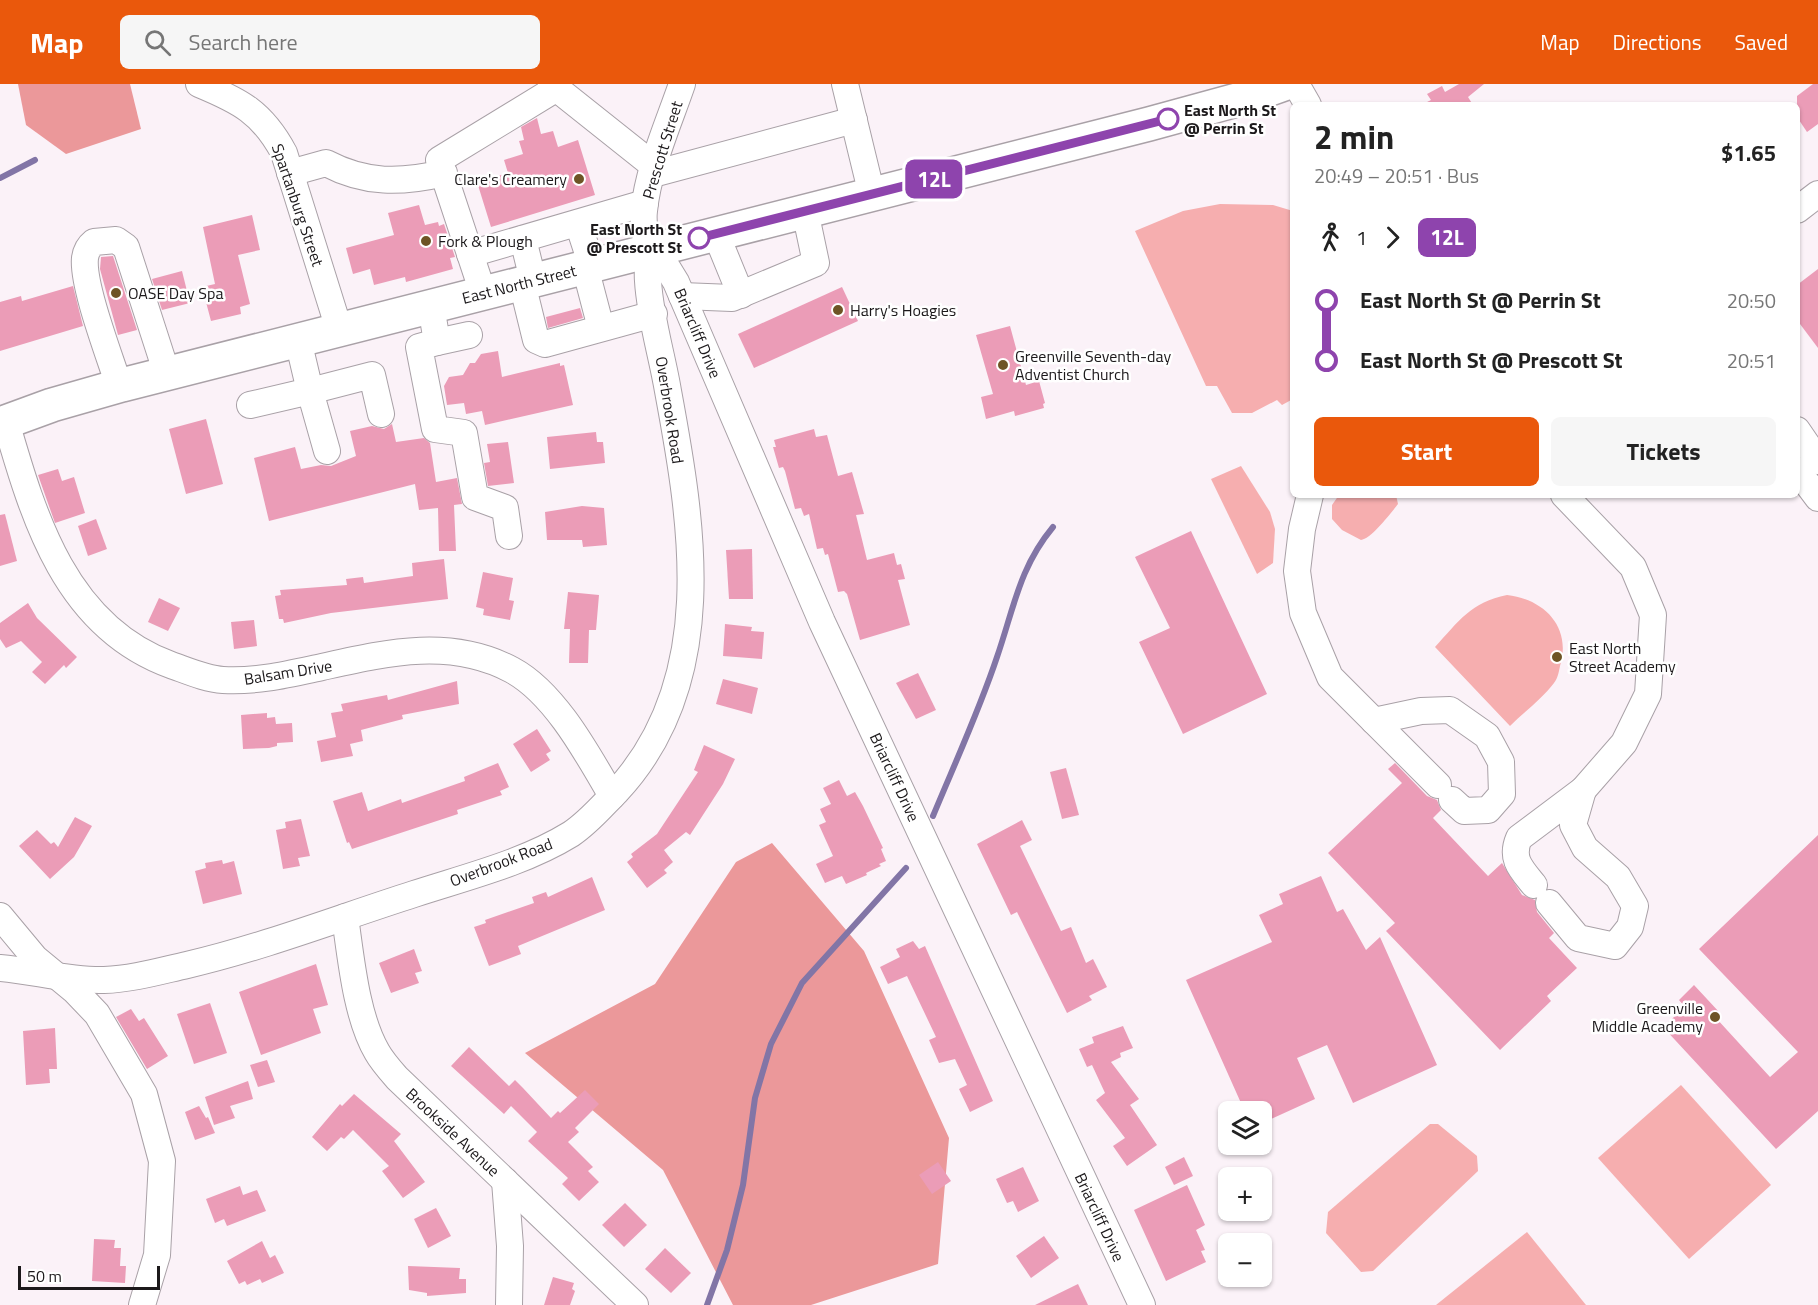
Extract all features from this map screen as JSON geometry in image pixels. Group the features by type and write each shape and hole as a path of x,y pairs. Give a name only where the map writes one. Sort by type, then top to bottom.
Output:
{"main road":[{"name":"East North Street","path":"3,423 52,405 119,386 1149,124 1244,98 1284,84"}],"street":[{"name":"Spartanburg Street","path":"199,84 250,108 265,122 284,153 339,329"},
{"name":"Prescott Street","path":"648,251 643,230 645,203 682,84"},
{"path":"845,84 872,195"},
{"path":"1296,84 1306,102"},
{"path":"483,293 439,160 554,86 654,170 854,120"},
{"path":"290,173 326,163 346,174 377,180 411,181 444,173"},
{"path":"1800,208 1818,194"},
{"path":"470,254 645,203"},
{"path":"682,296 732,298 816,263 806,211"},
{"path":"578,223 601,328"},
{"path":"716,234 741,294"},
{"path":"523,239 536,340 545,344 654,314"},
{"path":"119,386 87,277 85,257 90,245 94,242 116,240 126,247 167,374"},
{"name":"Briarcliff Drive","path":"648,251 665,264 682,296 822,622 1142,1305"},
{"name":"Overbrook Road","path":"0,968 101,980 132,978 219,957 501,866 549,846 573,832 599,811 638,768 662,730 677,692 689,623 691,564 669,396 648,282 648,251"},
{"path":"431,306 437,342"},
{"path":"469,336 419,347 435,429 464,433 475,497 505,508 509,537"},
{"path":"298,340 327,451"},
{"path":"249,405 372,375 381,414"},
{"name":"Balsam Drive","path":"3,423 42,534 84,603 121,641 150,658 221,680 283,676 390,651 414,649 448,651 486,660 512,670 535,688 557,711 580,742 612,796"},
{"path":"1800,434 1818,461"},
{"path":"1800,474 1818,498"},
{"path":"1309,498 1302,529 1297,571 1304,613 1330,676 1374,721 1464,812 1488,810 1502,794 1501,762 1487,736 1450,710 1421,711 1374,721"},
{"path":"1526,830 1553,828 1571,836 1618,877 1635,906 1630,927 1615,946 1578,938 1516,864 1514,849 1526,830 1582,790 1624,742 1648,694 1653,615 1633,567 1567,498"},
{"path":"1582,790 1573,825 1585,848"},
{"path":"0,916 35,958 97,1014 144,1094 162,1161 157,1255 142,1305"},
{"name":"Brookside Avenue","path":"345,916 360,1000 368,1033 377,1053 397,1078 635,1305"},
{"path":"506,1181 510,1246 509,1305"}],"shaded area":[{"path":"18,84 130,84 141,129 66,154 26,125"},
{"path":"1220,204 1273,205 1290,210 1290,401 1282,405 1277,400 1252,413 1232,413 1217,386 1206,386 1135,231 1183,211"},
{"path":"1241,466 1270,512 1275,529 1273,563 1257,574 1211,479"},
{"path":"1337,498 1397,498 1398,504 1375,531 1361,540 1342,530 1332,519 1332,505"},
{"path":"1507,595 1533,602 1552,617 1562,639 1563,652 1554,683 1510,726 1435,647 1466,614 1484,602"},
{"path":"772,843 864,951 949,1138 938,1264 811,1305 733,1305 663,1170 525,1053 655,984 736,862"},
{"path":"1681,1085 1771,1185 1689,1259 1598,1158"},
{"path":"1430,1124 1438,1124 1477,1156 1478,1171 1373,1271 1361,1272 1326,1233 1328,1212"},
{"path":"1527,1232 1586,1305 1436,1305"}],"building":[{"path":"1459,84 1484,84 1468,97 1471,102 1427,102 1431,100 1427,94 1442,86 1445,92"},
{"path":"1813,84 1818,84 1818,124 1807,132 1800,122 1800,102 1797,102 1797,96"},
{"path":"537,118 541,134 553,131 558,147 578,140 595,195 491,227 477,182 508,173 504,160 523,154 519,141 524,140 521,127"},
{"name":"Fork & Plough","path":"419,205 425,225 438,222 439,226 444,224 455,257 450,258 453,269 406,282 405,277 374,285 370,269 353,274 346,248 394,235 388,213"},
{"path":"252,215 260,250 238,255 250,304 240,307 241,314 211,321 202,287 215,284 203,227"},
{"path":"113,256 137,330 118,335 100,269 101,257"},
{"path":"1818,269 1818,348 1800,324 1800,283"},
{"path":"182,271 190,303 162,310 152,279"},
{"path":"73,286 83,326 0,351 0,302 21,296 22,301"},
{"path":"842,287 858,321 754,368 738,334"},
{"path":"580,308 583,318 548,328 546,317"},
{"name":"Greenville Seventh-day Adventist Church","path":"1010,326 1026,385 1039,381 1045,403 1044,408 1015,416 1014,411 986,419 981,397 993,394 976,335"},
{"path":"498,351 502,377 560,363 560,366 564,365 573,405 485,425 482,411 466,414 464,403 447,405 444,386 449,377 463,375 470,363 475,363 481,354"},
{"path":"206,419 223,484 186,494 169,429"},
{"path":"392,424 396,442 424,438 430,443 436,482 457,478 462,504 454,505 456,551 439,551 438,508 419,510 415,484 269,521 254,458 295,447 301,469 321,465 331,466 356,456 350,431 372,426 384,429"},
{"path":"814,429 816,437 827,435 838,476 852,472 864,514 856,515 867,560 894,553 897,565 901,564 905,579 898,580 910,625 860,640 847,594 844,591 838,592 828,554 825,555 823,548 817,549 809,514 804,516 801,508 795,509 785,471 783,467 779,468 773,447 776,447 774,440"},
{"path":"596,432 597,442 603,442 605,463 550,469 547,437"},
{"path":"508,442 514,483 488,486 484,463 490,462 487,444"},
{"path":"58,469 62,481 74,477 85,513 55,523 38,475"},
{"path":"582,506 604,508 607,545 583,547 582,540 547,540 545,512"},
{"path":"5,514 17,561 0,566 0,515"},
{"path":"96,519 107,549 88,556 78,526"},
{"path":"1191,531 1267,694 1183,734 1139,642 1170,628 1135,557"},
{"path":"752,549 753,599 729,599 726,550"},
{"path":"444,559 448,599 331,613 284,623 283,619 279,619 275,596 281,595 280,590 347,585 346,579 363,577 364,583 413,576 412,563"},
{"path":"483,572 513,578 509,600 514,601 510,620 483,615 484,609 476,607"},
{"path":"568,592 599,595 596,630 589,630 588,663 569,663 570,629 564,629"},
{"path":"159,598 180,608 168,631 148,622"},
{"path":"28,603 37,618 77,657 66,668 64,665 45,684 32,672 42,662 21,641 6,648 0,639 0,623"},
{"path":"254,620 257,646 234,649 231,622"},
{"path":"725,624 752,627 751,631 764,632 762,659 723,656"},
{"path":"918,673 936,710 916,719 896,683"},
{"path":"723,679 758,688 752,714 716,704"},
{"path":"457,681 459,704 402,715 403,719 361,730 363,741 350,744 353,756 321,762 317,741 336,737 331,713 343,711 341,704 387,695 388,700"},
{"path":"267,713 267,718 275,717 276,724 292,723 293,742 277,743 277,746 269,748 243,749 241,715"},
{"path":"537,729 551,751 546,754 550,760 531,772 513,744"},
{"path":"704,745 735,759 723,784 690,835 686,832 664,850 673,862 664,870 667,873 647,888 627,862 633,857 631,854 657,834 698,772 694,770"},
{"path":"498,763 509,787 500,791 502,795 457,810 458,814 352,849 349,842 347,843 333,801 362,792 368,811 401,799 402,803 465,781 464,777"},
{"path":"1395,763 1427,796 1437,800 1441,810 1433,818 1488,876 1502,863 1522,895 1535,900 1537,912 1554,933 1549,938 1577,968 1547,996 1551,1001 1500,1050 1386,931 1395,923 1328,853 1402,783 1388,769"},
{"path":"1066,768 1079,815 1062,819 1050,772"},
{"path":"839,780 847,796 855,792 883,848 881,849 886,861 866,873 867,875 846,884 842,876 825,883 816,864 833,856 819,825 826,822 820,809 831,804 823,788"},
{"path":"75,817 92,826 74,857 50,879 19,846 37,830 51,844 54,842 58,847"},
{"path":"301,819 310,856 298,858 300,866 283,869 276,830 286,828 285,822"},
{"path":"1022,820 1032,840 1020,846 1061,931 1071,927 1086,963 1093,959 1107,987 1089,996 1092,1000 1067,1013 1017,912 1011,915 977,844"},
{"path":"1818,835 1818,1111 1776,1149 1663,1027 1685,1007 1679,1000 1694,985 1720,1013 1716,1018 1770,1077 1798,1052 1699,949"},
{"path":"222,860 223,864 234,861 242,894 203,904 195,871 206,868 205,863"},
{"path":"1321,876 1337,912 1343,909 1366,950 1380,937 1437,1065 1353,1103 1327,1045 1297,1058 1315,1099 1272,1118 1272,1101 1240,1101 1186,980 1272,942 1259,915 1283,904 1279,894"},
{"path":"592,877 605,910 518,946 521,954 489,966 474,927 486,923 485,920 534,903 532,897 546,892 548,897"},
{"path":"913,941 919,949 925,946 993,1101 970,1112 959,1089 967,1085 955,1059 939,1063 929,1040 936,1037 907,976 888,984 880,967 900,957 896,949"},
{"path":"414,949 422,971 415,973 419,983 391,993 379,963"},
{"path":"316,964 328,1005 313,1009 321,1033 261,1055 239,992"},
{"path":"210,1003 227,1053 194,1064 177,1014"},
{"path":"131,1009 139,1021 144,1018 168,1056 147,1069 116,1017"},
{"path":"1123,1026 1133,1048 1120,1053 1121,1057 1111,1062 1139,1099 1130,1105 1157,1145 1127,1166 1113,1146 1125,1138 1096,1100 1105,1093 1092,1065 1087,1067 1079,1049 1094,1043 1092,1037"},
{"path":"55,1028 57,1069 49,1069 50,1083 26,1085 23,1031"},
{"path":"469,1047 509,1086 515,1080 551,1118 558,1111 560,1113 585,1090 599,1104 575,1128 579,1132 568,1142 593,1167 588,1171 599,1182 579,1201 562,1184 568,1178 528,1141 537,1132 511,1106 504,1114 451,1066"},
{"path":"267,1060 275,1082 258,1087 250,1065"},
{"path":"248,1081 253,1099 230,1106 235,1118 214,1125 205,1097"},
{"path":"354,1094 401,1134 394,1141 425,1182 403,1198 382,1171 389,1166 353,1130 344,1139 341,1137 327,1151 312,1137 340,1104 342,1106"},
{"path":"199,1106 206,1118 208,1117 215,1133 195,1140 185,1112"},
{"path":"1184,1157 1193,1176 1174,1185 1165,1167"},
{"path":"938,1162 951,1181 932,1194 919,1175"},
{"path":"1023,1167 1039,1201 1018,1212 1013,1201 1007,1203 996,1179"},
{"path":"1187,1185 1205,1225 1196,1230 1205,1250 1201,1251 1206,1262 1166,1281 1134,1210"},
{"path":"240,1186 243,1195 257,1190 266,1211 227,1226 224,1219 215,1223 206,1199"},
{"path":"625,1203 647,1225 624,1247 602,1225"},
{"path":"436,1208 451,1236 428,1248 414,1219"},
{"path":"1044,1236 1059,1258 1031,1278 1016,1256"},
{"path":"94,1239 115,1240 114,1248 121,1248 120,1266 126,1266 125,1283 92,1281"},
{"path":"262,1241 270,1258 275,1255 284,1273 262,1283 260,1279 247,1285 245,1281 239,1284 227,1261"},
{"path":"665,1248 691,1273 671,1293 645,1269"},
{"path":"408,1266 460,1268 459,1279 466,1279 466,1293 427,1296 427,1293 409,1290"},
{"path":"553,1277 574,1283 572,1289 575,1291 570,1305 544,1305"},
{"path":"1078,1284 1088,1305 1035,1305"}],"waterway":[{"path":"0,178 35,160"},
{"path":"933,816 982,697 1025,573 1032,558 1053,527"},
{"path":"707,1305 727,1250 743,1185 755,1098 771,1044 802,983 906,868"}],"bus line":[{"name":"12L","path":"699,238 1168,119"}],"place":[{"name":"East North St @ Perrin St","path":"1168,119"},
{"name":"Clare's Creamery","path":"579,179"},
{"name":"East North St @ Prescott St","path":"699,238"},
{"name":"Fork & Plough","path":"426,241"},
{"name":"OASE Day Spa","path":"116,293"},
{"name":"Harry's Hoagies","path":"838,310"},
{"name":"Greenville Seventh-day Adventist Church","path":"1003,365"},
{"name":"East North Street Academy","path":"1557,657"},
{"name":"Greenville Middle Academy","path":"1715,1017"}]}
